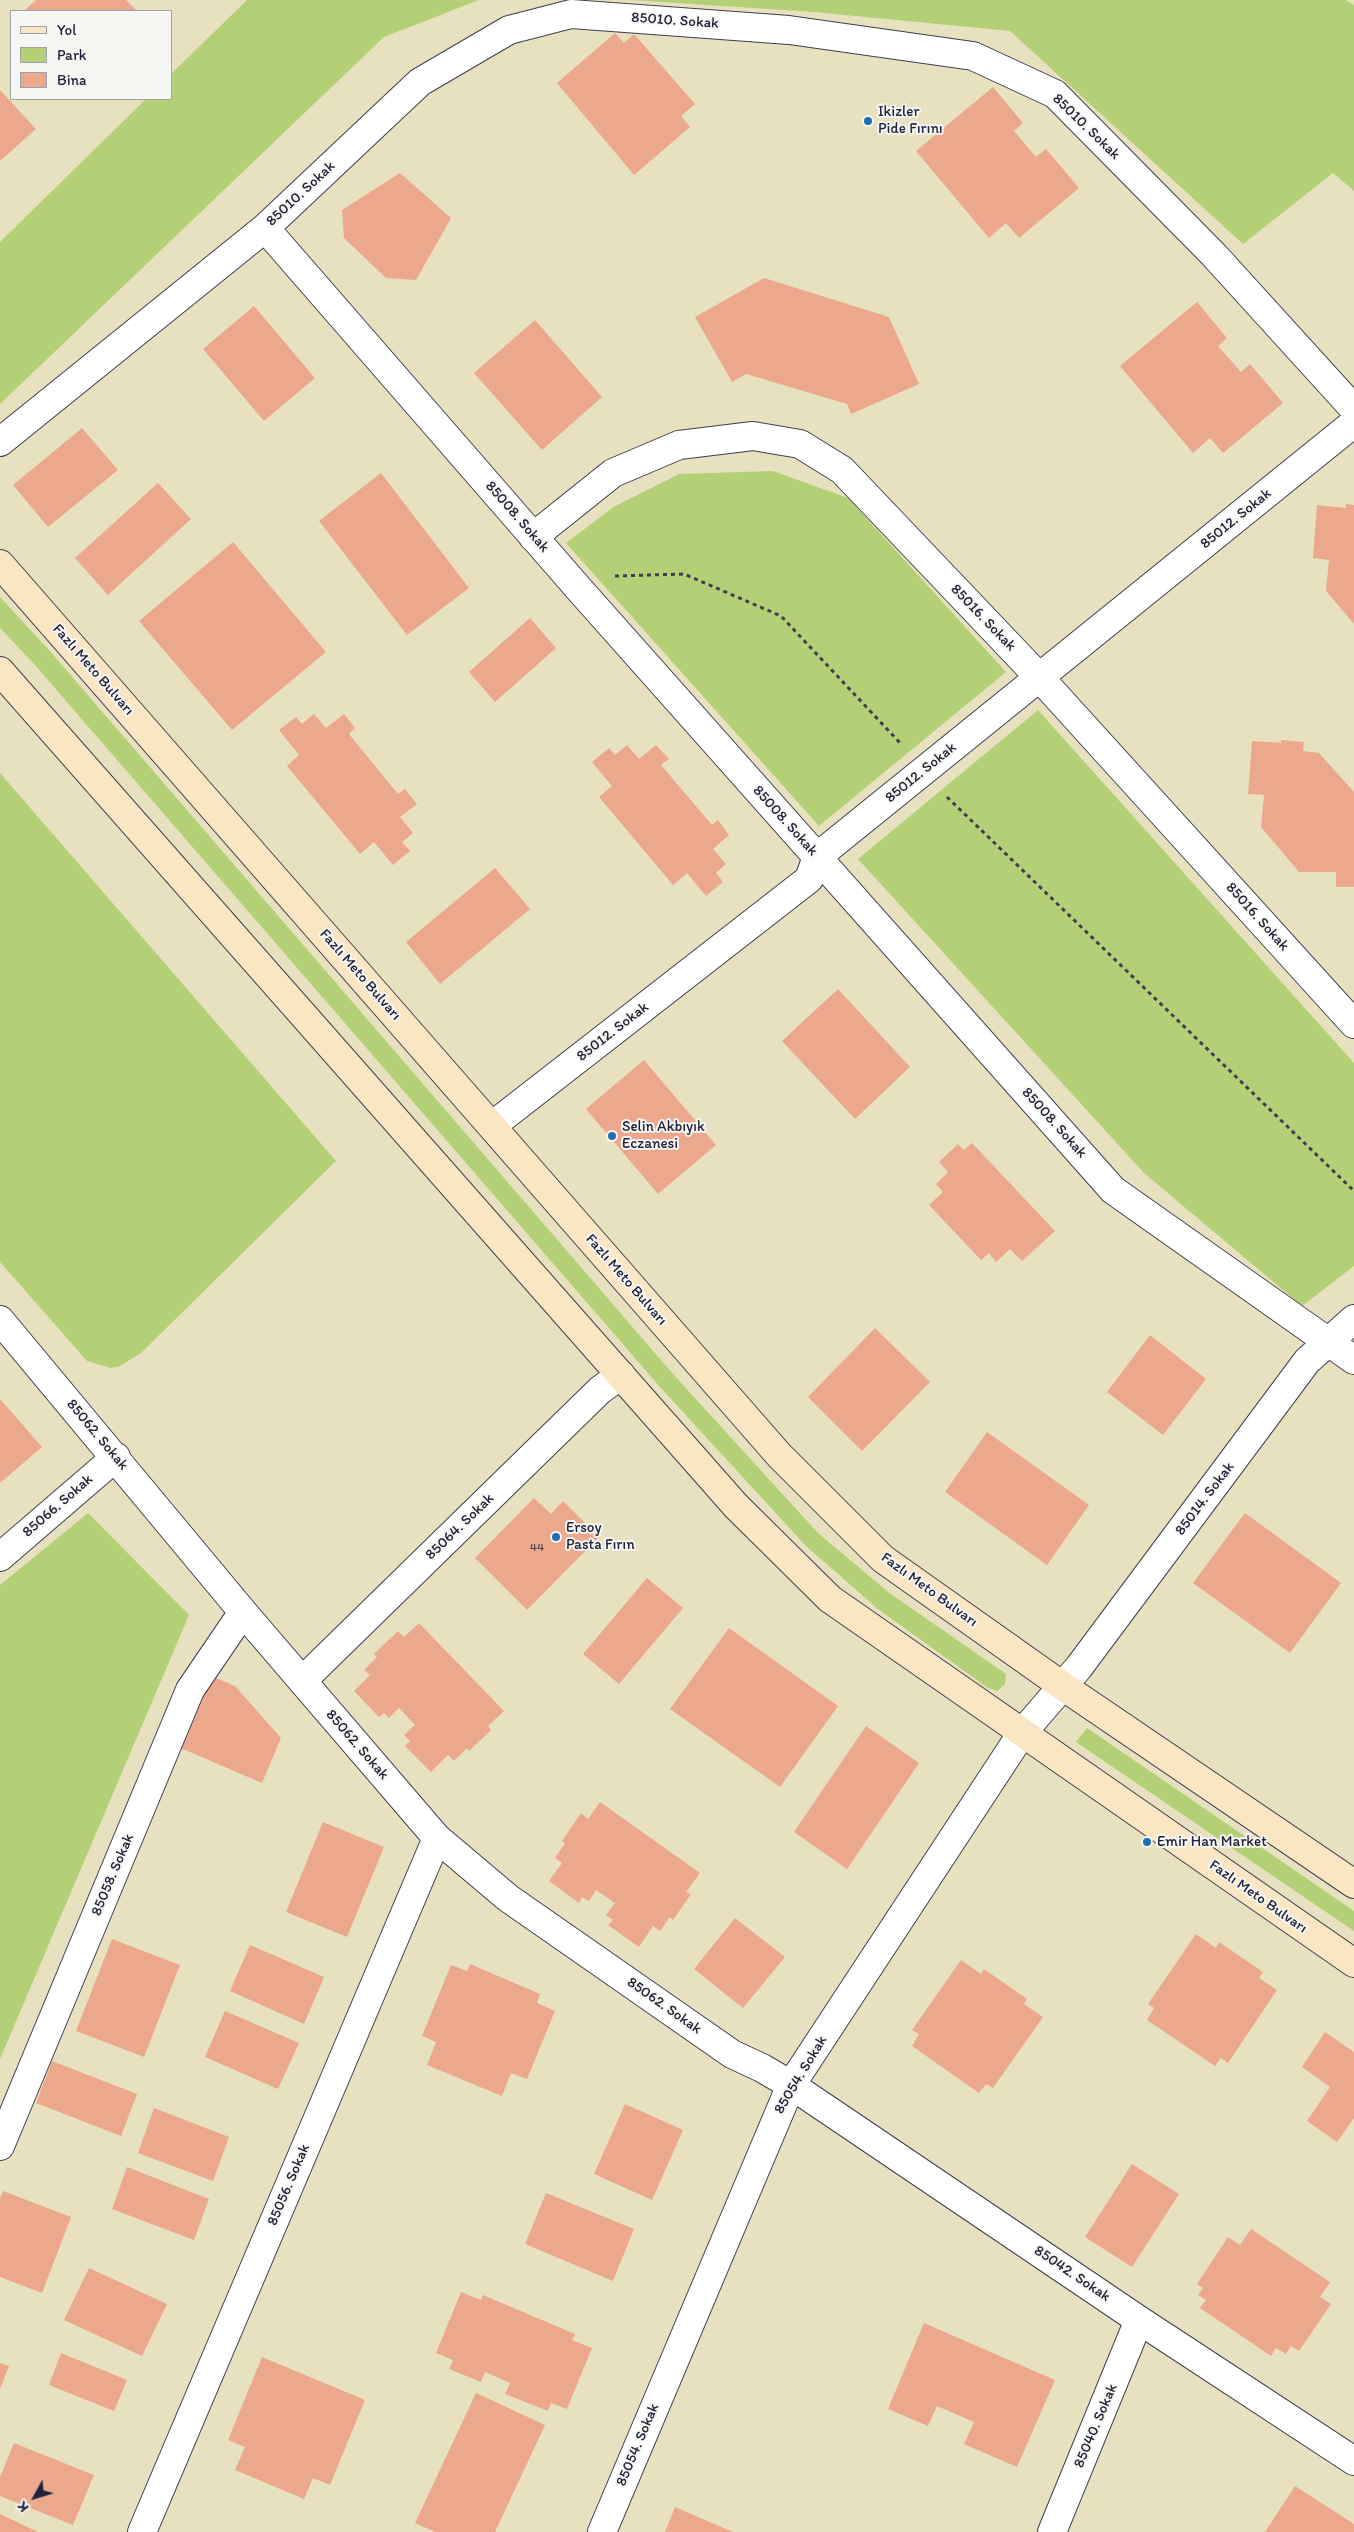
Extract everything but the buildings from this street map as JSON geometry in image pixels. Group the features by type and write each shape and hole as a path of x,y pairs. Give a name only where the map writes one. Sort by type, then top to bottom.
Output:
{"main road":[{"name":"Fazlı Meto Bulvarı","path":"0,564 779,1455 883,1559 1064,1687 1354,1884"},
{"name":"Fazlı Meto Bulvarı","path":"0,671 736,1506 830,1599 1354,1963"}],"street":[{"name":"85010. Sokak","path":"0,442 265,228 420,82 509,30 571,14 789,30 973,56 1055,94 1214,255 1354,410"},
{"name":"85008. Sokak","path":"265,228 534,537 1113,1190 1354,1360"},
{"name":"85012. Sokak","path":"493,1126 809,879 817,858 1354,422"},
{"name":"85016. Sokak","path":"534,537 613,473 679,445 753,436 800,444 842,470 1040,678 1354,1024"},
{"name":"85014. Sokak","path":"1064,1687 1307,1361 1354,1319"},
{"name":"85062. Sokak","path":"0,1320 436,1838 516,1904 732,2054 791,2085"},
{"name":"85064. Sokak","path":"302,1681 600,1390 620,1375"},
{"name":"85066. Sokak","path":"0,1557 116,1457"},
{"name":"85058. Sokak","path":"0,2146 190,1690 244,1612"},
{"name":"85054. Sokak","path":"602,2532 791,2085 1022,1733 1064,1687"},
{"name":"85056. Sokak","path":"142,2532 436,1838"},
{"name":"85042. Sokak","path":"791,2085 1139,2320 1354,2461"},
{"name":"85040. Sokak","path":"1052,2532 1139,2320"}],"path":[{"path":"605,576 684,574 781,616 907,750"},
{"path":"941,791 1354,1191"}],"green space":[{"path":"247,0 479,0 384,37 0,404 0,242 145,100 172,100 172,73"},
{"path":"629,0 1346,0 1354,5 1354,191 1333,173 1243,244 1010,31 814,12"},
{"path":"773,471 848,498 1006,672 819,826 566,543 615,506 679,474"},
{"path":"0,597 49,650 673,1374 818,1533 888,1592 1006,1674 1005,1684 997,1691 988,1688 878,1609 806,1546 660,1387 34,664 0,628"},
{"path":"1038,710 1354,1063 1354,1266 1302,1306 1144,1173 858,859"},
{"path":"0,773 336,1161 141,1353 120,1366 111,1368 87,1361 0,1262"},
{"path":"88,1513 189,1615 0,2059 0,1585"},
{"path":"1087,1728 1354,1911 1354,1931 1076,1742"}],"place":[{"name":"Ikizler Pide Fırını","path":"868,121"},
{"name":"Selin Akbıyık Eczanesi","path":"612,1136"},
{"name":"Ersoy Pasta Fırın","path":"556,1537"},
{"name":"Emir Han Market","path":"1147,1842"}]}
